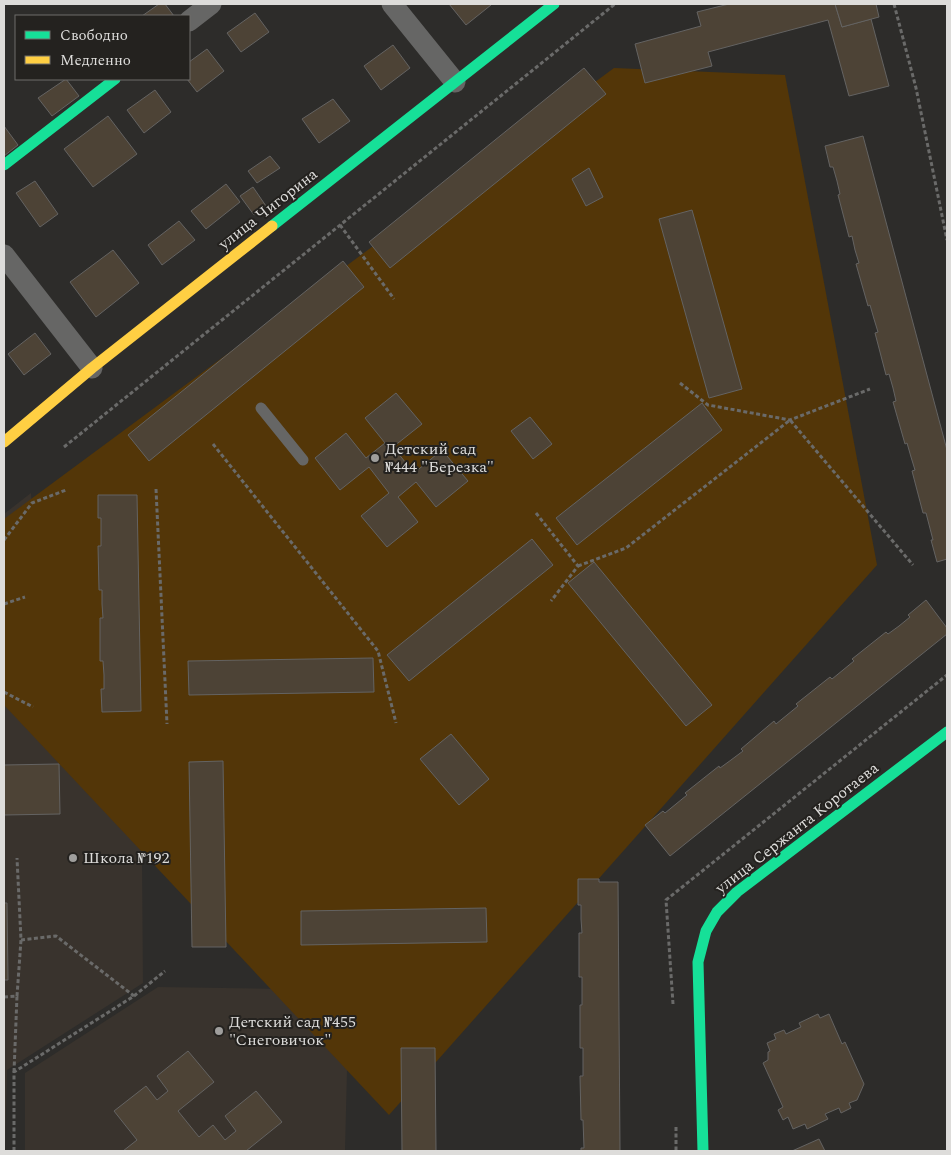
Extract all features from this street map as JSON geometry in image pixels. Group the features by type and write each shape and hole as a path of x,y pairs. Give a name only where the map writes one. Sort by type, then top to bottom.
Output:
{"street":[{"path":"190,20 211,4"},
{"path":"392,4 455,82"},
{"name":"улица Чигорина","path":"4,442 92,368 554,4"},
{"path":"4,165 114,80"},
{"path":"4,256 92,368"},
{"name":"улица Сержанта Коротаева","path":"703,1151 698,962 706,931 717,912 737,892 947,732"}],"lane":[{"path":"261,408 303,460"}],"path":[{"path":"64,447 615,4"},
{"path":"894,4 916,88 947,240"},
{"path":"340,225 394,299"},
{"path":"680,383 708,405 790,420 912,565"},
{"path":"551,600 578,566 626,548 790,420 870,389"},
{"path":"213,444 378,651 396,723"},
{"path":"156,489 167,724"},
{"path":"4,540 32,503 66,490"},
{"path":"536,513 578,566"},
{"path":"4,604 25,597"},
{"path":"4,692 33,707"},
{"path":"14,1151 14,1072 21,940 17,858"},
{"path":"21,940 56,936 134,996"},
{"path":"14,1072 134,996 165,971"},
{"path":"4,998 17,996"}],"shaded area":[{"path":"614,68 785,75 877,565 389,1115 4,705 4,519"},
{"name":"Школа №192","path":"31,493 47,734 141,732 143,983 7,1070 4,1151 4,514"},
{"name":"Детский сад №455 \"Снеговичок\"","path":"158,987 349,990 345,1151 25,1151 25,1073"}],"building":[{"path":"159,4 165,4 173,15 143,15"},
{"path":"449,4 490,4 491,5 466,25"},
{"path":"729,4 835,4 842,27 871,19 889,86 849,96 828,20 708,52 712,66 645,83 635,44 701,26 697,12"},
{"path":"835,4 876,4 879,17 842,27"},
{"path":"255,13 269,32 241,52 227,33"},
{"path":"393,45 410,68 381,90 364,66"},
{"path":"207,49 224,71 197,92 188,80 190,80 190,61"},
{"path":"584,68 606,94 390,268 369,242"},
{"path":"65,80 67,80 79,96 52,116 38,98"},
{"path":"155,90 171,112 144,133 127,110"},
{"path":"333,99 350,121 319,143 302,119"},
{"path":"108,116 137,154 93,187 64,149"},
{"path":"4,126 18,145 4,156"},
{"path":"863,136 947,450 947,559 937,562 926,513 923,513 912,471 915,470 907,443 905,444 893,402 896,401 893,388 889,374 886,375 875,333 878,332 870,305 868,306 856,264 859,263 852,236 849,237 838,195 840,194 837,181 833,167 830,167 825,146"},
{"path":"270,156 280,168 257,183 248,171"},
{"path":"589,168 603,197 586,206 572,179"},
{"path":"35,181 58,214 40,227 16,193"},
{"path":"226,184 240,202 206,229 191,211"},
{"path":"253,187 266,206 254,215 240,196"},
{"path":"692,210 742,389 709,398 659,219"},
{"path":"179,221 195,240 162,265 148,245"},
{"path":"113,250 139,283 96,317 70,282"},
{"path":"343,261 364,287 149,461 128,435"},
{"path":"35,333 51,354 24,375 8,354"},
{"path":"396,393 422,424 393,447 414,473 442,450 468,481 436,507 416,482 398,497 418,522 387,547 361,516 389,493 369,467 340,490 315,458 346,433 366,458 385,443 365,418"},
{"path":"702,403 722,430 577,545 556,518"},
{"path":"530,417 552,444 533,459 511,431"},
{"path":"98,495 137,495 141,711 102,712 101,689 104,689 104,675 103,661 100,661 100,618 103,618 102,590 99,590 98,546 101,546 101,518 98,518"},
{"path":"532,539 553,565 409,681 387,655"},
{"path":"594,562 712,705 686,726 568,583"},
{"path":"926,600 947,628 947,634 670,856 645,825 663,811 665,813 687,795 685,793 719,766 720,768 743,751 741,749 774,721 776,724 798,706 796,704 854,661 852,659 886,632 888,634 910,617 908,615"},
{"path":"373,658 374,692 189,695 188,661"},
{"path":"451,734 489,779 459,805 420,759"},
{"path":"223,761 226,947 192,947 189,762"},
{"path":"59,764 60,814 4,815 4,765"},
{"path":"578,879 599,879 599,882 618,882 620,1151 581,1151 581,1148 584,1148 583,1120 581,1120 580,1076 583,1076 583,1048 580,1048 582,977 579,977 579,933 582,933 581,905 578,905"},
{"path":"4,903 7,903 8,980 4,980"},
{"path":"486,908 487,942 301,945 301,911"},
{"path":"818,1014 820,1018 829,1014 842,1044 845,1042 864,1084 857,1100 849,1103 851,1108 841,1113 839,1108 825,1114 828,1119 807,1129 805,1124 793,1129 788,1117 783,1120 778,1110 783,1107 763,1063 768,1060 768,1052 770,1051 767,1043 776,1039 774,1034 784,1030 786,1034 801,1027 799,1023"},
{"path":"401,1048 435,1048 436,1151 402,1151"},
{"path":"188,1051 214,1082 178,1111 199,1137 213,1125 225,1140 236,1131 225,1116 256,1091 282,1122 246,1151 123,1151 137,1140 114,1111 146,1086 157,1100 168,1091 157,1076"},
{"path":"819,1139 825,1151 792,1151"}],"traffic: fast":[{"path":"272,226 554,4"},
{"path":"4,165 114,80"},
{"path":"703,1151 698,962 706,931 717,912 737,892 947,732"}],"traffic: slow":[{"path":"4,442 92,368 272,226"}],"place":[{"name":"Детский сад №444 \"Березка\"","path":"375,458"},
{"name":"Школа №192","path":"73,858"},
{"name":"Детский сад №455 \"Снеговичок\"","path":"219,1031"}]}
